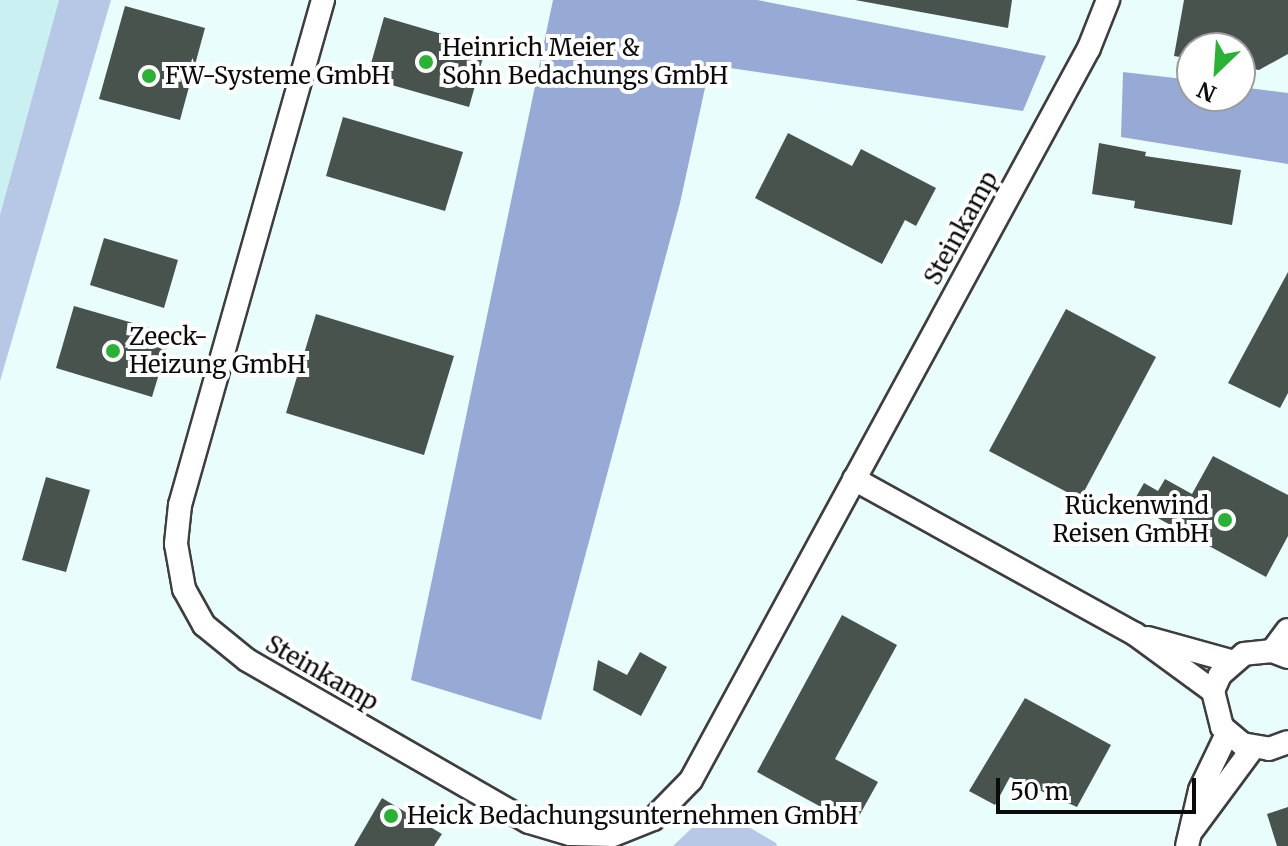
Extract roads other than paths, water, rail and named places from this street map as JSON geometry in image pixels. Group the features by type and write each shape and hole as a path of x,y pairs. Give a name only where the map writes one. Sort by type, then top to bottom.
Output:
{"street":[{"name":"Steinkamp","path":"323,0 180,505 176,544 181,574 204,625 247,660 529,822 570,834 613,835 653,819 691,780 1089,48 1108,0"},
{"path":"854,479 1135,634 1213,691"},
{"path":"1288,630 1280,654 1258,650 1231,661 1213,691 1216,713 1227,734 1253,748 1288,742"},
{"path":"1135,634 1231,661"},
{"path":"1188,840 1200,790 1227,734"},
{"path":"1188,840 1253,748"}],"place":[{"name":"Heinrich Meier & Sohn Bedachungs GmbH","path":"426,62"},
{"name":"FW-Systeme GmbH","path":"149,76"},
{"name":"Zeeck- Heizung GmbH","path":"113,351"},
{"name":"Rückenwind Reisen GmbH","path":"1225,520"},
{"name":"Heick Bedachungsunternehmen GmbH","path":"391,816"}]}
